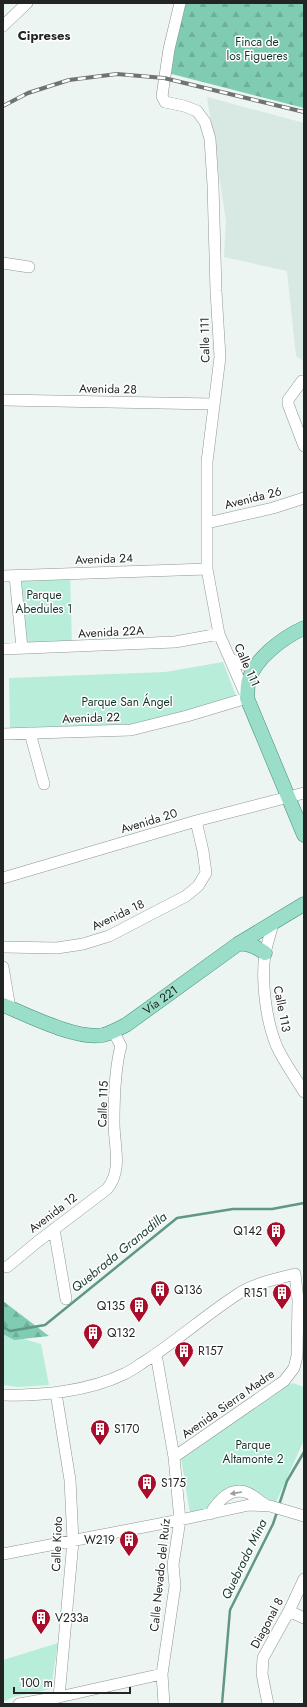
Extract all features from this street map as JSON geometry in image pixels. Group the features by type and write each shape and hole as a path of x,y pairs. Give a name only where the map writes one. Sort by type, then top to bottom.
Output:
{"main road":[{"path":"304,628 273,647 254,668 249,680 247,698 304,835"},
{"name":"Vía 221","path":"7,1006 70,1031 89,1035 102,1035 126,1025 238,944 304,904"},
{"path":"238,944 246,943 265,953"}],"street":[{"path":"3,24 27,3"},
{"name":"Calle 111","path":"180,3 169,49 162,96 165,102 184,106 196,111 205,122 210,139 214,186 216,284 220,357 207,462 207,568 219,634 247,698"},
{"path":"3,263 29,267"},
{"path":"302,381 288,400 288,404 304,446"},
{"name":"Avenida 28","path":"3,400 213,404"},
{"name":"Avenida 26","path":"207,523 274,508 304,498"},
{"name":"Avenida 24","path":"3,576 207,568"},
{"path":"15,576 22,648"},
{"name":"Avenida 22A","path":"3,649 175,642 219,634"},
{"path":"230,659 254,668"},
{"name":"Avenida 22","path":"3,734 131,730 180,718 247,698"},
{"path":"30,733 44,784"},
{"name":"Avenida 20","path":"3,878 196,820 304,793"},
{"name":"Avenida 18","path":"3,947 57,948 84,944 109,936 186,896 198,886 206,873 196,820"},
{"name":"Calle 113","path":"273,924 265,953 264,984 271,1026 277,1046 304,1092"},
{"path":"3,967 7,1006"},
{"name":"Calle 115","path":"113,1031 121,1046 117,1059 114,1124 117,1160 115,1180"},
{"name":"Avenida 12","path":"7,1267 107,1189 115,1180"},
{"path":"54,1229 66,1299"},
{"name":"Avenida Sierra Madre","path":"156,1354 239,1293 259,1284 296,1274 298,1300 297,1356 290,1374 284,1381 174,1456"},
{"path":"3,1395 23,1396 56,1393 103,1383 126,1374 156,1354"},
{"name":"Calle Nevado del Ruíz","path":"156,1354 174,1456 180,1520 173,1565 174,1586 162,1674 164,1704"},
{"name":"Calle Kioto","path":"56,1393 70,1480 72,1541 59,1697"},
{"path":"214,1513 218,1502 224,1497 233,1493 247,1493 268,1506 299,1514"},
{"path":"3,1554 214,1513 236,1512 268,1506"},
{"name":"Diagonal 8","path":"268,1704 262,1674 263,1658 289,1611 304,1579"},
{"path":"289,1611 304,1618"},
{"path":"19,1704 59,1697 162,1674"}],"shaded area":[{"path":"207,97 304,123 304,362 296,356 287,271 224,257 226,221"}],"green space":[{"name":"Finca de los Figueres","path":"177,3 304,3 304,108 160,71"},
{"name":"Parque Abedules 1","path":"70,573 72,647 22,648 15,576"},
{"name":"Parque San Ángel","path":"223,662 238,701 131,730 10,730 9,678 165,672"},
{"path":"3,1301 49,1336 14,1340 3,1334"},
{"path":"3,1333 41,1344 49,1385 18,1387 3,1385"},
{"name":"Parque Altamonte 2","path":"293,1383 304,1387 304,1440 274,1507 235,1493 213,1509 190,1514 180,1451 265,1394"},
{"path":"58,1643 51,1689 13,1697 3,1702 3,1660"}],"waterway":[{"name":"Quebrada Granadilla","path":"3,1327 10,1331 45,1325 177,1218 233,1209 272,1209 304,1203"},
{"name":"Quebrada Mina","path":"279,1505 287,1481 304,1452"},
{"name":"Quebrada Mina","path":"222,1704 230,1610 273,1524 277,1512"}],"railway":[{"path":"3,106 28,93 69,80 117,74 164,78 304,112"}],"place":[{"name":"Q142","path":"276,1248"},
{"name":"Q136","path":"160,1307"},
{"name":"R151","path":"282,1310"},
{"name":"Q135","path":"139,1323"},
{"name":"Q132","path":"93,1350"},
{"name":"R157","path":"184,1368"},
{"name":"S170","path":"100,1446"},
{"name":"S175","path":"147,1500"},
{"name":"W219","path":"129,1557"},
{"name":"V233a","path":"41,1635"}],"district":[{"name":"Cipreses","path":"44,35"}]}
